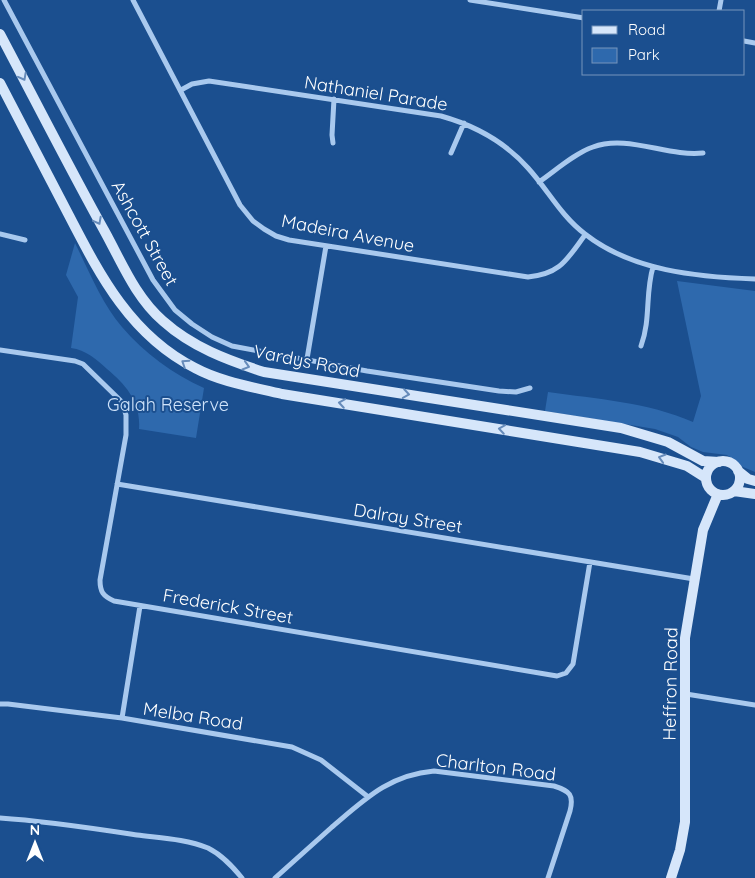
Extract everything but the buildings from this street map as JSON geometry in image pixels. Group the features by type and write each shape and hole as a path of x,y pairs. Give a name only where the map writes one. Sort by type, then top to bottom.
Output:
{"main road":[{"name":"Vardys Road","path":"0,34 97,219 138,292 162,320 188,340 230,361 264,372 621,428 668,442 703,461 719,462"},
{"name":"Vardys Road","path":"0,83 93,261 122,308 159,345 193,367 237,383 282,394 640,452 687,466 706,478"},
{"path":"755,481 748,479 730,463 719,462 710,467 706,478 710,489 718,494 724,495 734,491 755,494"},
{"path":"734,491 740,481 738,471"},
{"name":"Heffron Road","path":"671,878 680,850 684,822 686,638 703,530 718,494"}],"street":[{"name":"Ashcott Street","path":"4,0 153,280 175,310 205,332 232,346 366,371 499,392 516,392 530,388"},
{"name":"Madeira Avenue","path":"133,0 240,205 254,221 276,236 289,240 528,277 547,274 561,266 585,235"},
{"path":"470,0 582,18"},
{"name":"Nathaniel Parade","path":"181,90 192,84 209,81 441,116 464,123 493,138 518,158 528,167 568,219 585,235 619,254 653,267 710,276 755,279"},
{"path":"333,143 334,100"},
{"path":"451,153 464,123"},
{"path":"539,182 584,152 600,145 615,143 682,153 703,153"},
{"path":"0,234 25,240"},
{"path":"307,359 326,246"},
{"path":"641,346 647,327 649,281 653,267"},
{"name":"Frederick Street","path":"0,350 81,363 122,402 127,420 118,484 100,580 100,591 104,597 140,606 557,676 566,673 573,664 590,562"},
{"name":"Dalray Street","path":"118,484 694,579"},
{"path":"122,718 140,606"},
{"path":"686,694 755,705"},
{"name":"Melba Road","path":"0,704 122,718 292,746 321,760 367,796"},
{"name":"Charlton Road","path":"275,878 367,796 404,776 417,772 434,771 544,785 564,790 570,795 572,803 548,878"},
{"path":"0,818 76,826 194,843 219,854 242,878"}],"green space":[{"name":"Galah Reserve","path":"75,243 102,297 122,327 140,346 160,362 204,388 196,438 139,429 138,410 126,388 95,358 71,348 78,297 66,275"},
{"path":"677,281 755,291 755,472 743,467 727,455 703,452 691,447 678,437 655,429 545,411 548,392 640,406 676,415 693,422 701,396"}]}
